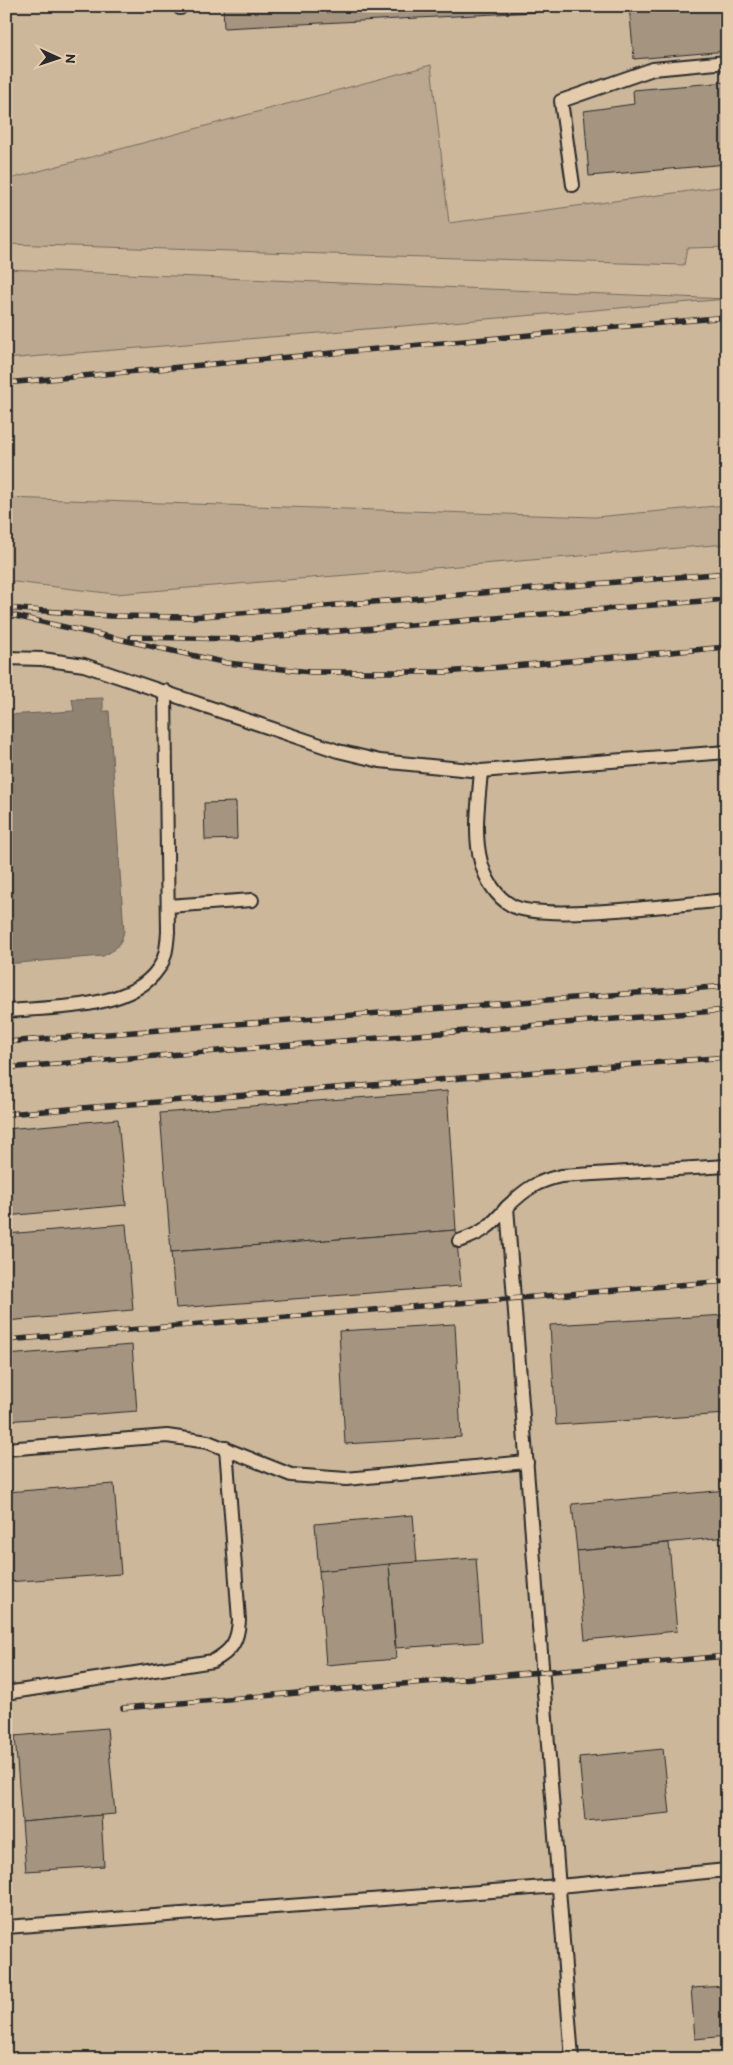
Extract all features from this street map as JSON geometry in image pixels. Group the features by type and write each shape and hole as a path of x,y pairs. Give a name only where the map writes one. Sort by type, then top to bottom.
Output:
{"lane":[{"path":"573,185 561,101 653,69 727,62"},
{"path":"6,658 42,658 84,665 338,751 380,762 480,771 727,752"},
{"path":"6,1011 93,1003 116,998 149,980 159,969 166,952 168,906 165,691"},
{"path":"480,771 477,840 481,863 499,896 512,906 560,914 727,900"},
{"path":"168,906 252,900"},
{"path":"460,1241 479,1235 494,1223 507,1207 530,1186 540,1181 561,1176 727,1166"},
{"path":"507,1207 528,1462 572,2059"},
{"path":"6,1449 167,1436 190,1438 226,1448 291,1475 346,1479 528,1462"},
{"path":"6,1692 213,1661 225,1655 234,1646 239,1633 239,1620 226,1448"},
{"path":"6,1927 560,1886 727,1870"}],"shaded area":[{"path":"6,6 727,6 727,186 449,223 431,65 6,180"},
{"path":"431,65 449,223 727,186 727,247 687,248 684,265 6,244 6,180"},
{"path":"6,244 684,265 687,248 727,247 727,505 595,517 6,498 6,359 722,299 6,269"},
{"path":"6,269 727,299 6,359"},
{"path":"6,498 595,517 727,505 727,544 115,594 6,581"},
{"path":"727,544 727,2059 6,2059 6,581 115,594"},
{"path":"103,698 103,711 109,711 124,931 121,940 115,949 103,956 6,964 6,715 74,711 72,699"}],"building":[{"path":"223,6 573,6 573,10 224,28"},
{"path":"629,6 727,6 727,51 634,59"},
{"path":"727,82 727,164 589,176 584,111 634,104 633,90"},
{"path":"236,802 237,839 205,840 204,803"},
{"path":"447,1091 456,1230 171,1252 160,1113"},
{"path":"118,1119 126,1205 6,1216 6,1129"},
{"path":"126,1224 133,1310 6,1321 6,1234"},
{"path":"456,1230 461,1286 176,1308 171,1252"},
{"path":"727,1315 727,1414 556,1425 550,1325"},
{"path":"455,1324 461,1437 345,1444 339,1331"},
{"path":"132,1345 137,1411 6,1421 6,1355"},
{"path":"114,1484 121,1574 6,1582 6,1492"},
{"path":"727,1490 727,1537 577,1551 572,1504"},
{"path":"413,1515 417,1562 319,1571 315,1524"},
{"path":"727,1537 727,1583 723,1538"},
{"path":"669,1543 677,1631 585,1640 577,1551"},
{"path":"476,1558 482,1642 396,1648 389,1564"},
{"path":"389,1564 396,1659 326,1665 319,1571"},
{"path":"727,1668 727,1703 723,1669"},
{"path":"107,1728 115,1814 22,1822 15,1736"},
{"path":"663,1749 670,1813 585,1821 579,1757"},
{"path":"101,1815 104,1866 26,1871 22,1822"},
{"path":"727,1986 727,2036 695,2039 691,1988"}],"railway":[{"path":"6,383 727,317"},
{"path":"6,608 110,616 191,617 727,573"},
{"path":"131,637 241,639 727,599"},
{"path":"6,614 227,663 311,672 446,672 727,647"},
{"path":"6,1042 727,986"},
{"path":"6,1068 727,1010"},
{"path":"6,1114 727,1057"},
{"path":"6,1340 727,1281"},
{"path":"123,1708 727,1656"}]}
